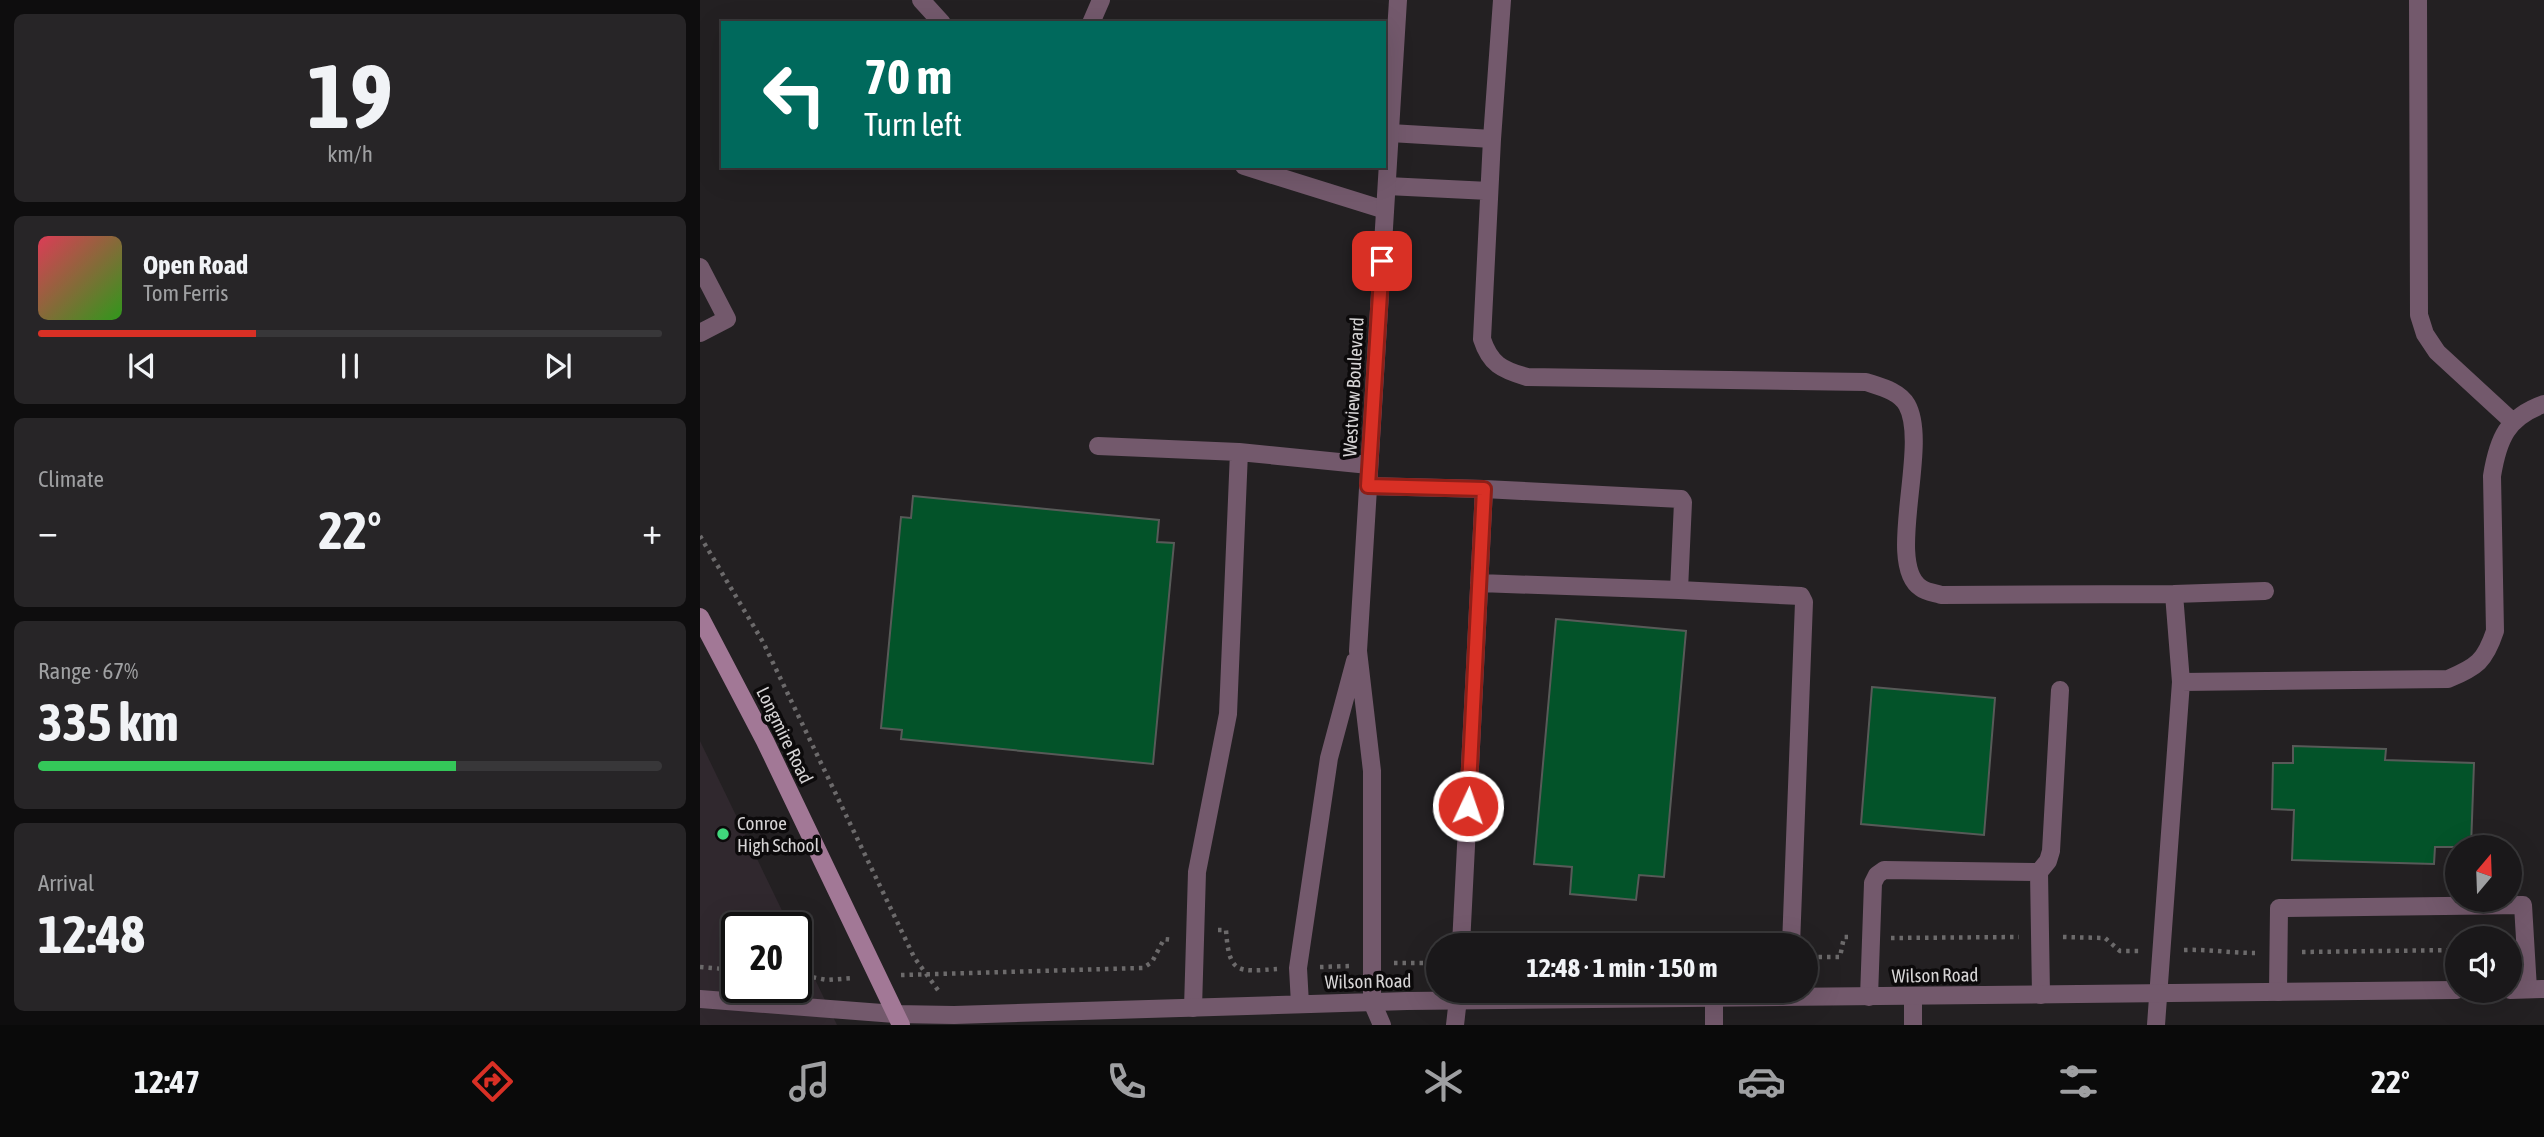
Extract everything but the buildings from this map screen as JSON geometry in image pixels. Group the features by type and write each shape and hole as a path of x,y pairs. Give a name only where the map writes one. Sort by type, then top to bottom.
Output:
{"main road":[{"name":"Longmire Road","path":"700,617 765,741 898,1019"}],"street":[{"path":"920,0 940,21"},
{"path":"1092,21 1101,0"},
{"name":"Westview Boulevard","path":"1372,1002 1372,771 1358,651 1398,0"},
{"path":"1502,0 1482,339 1486,352 1503,370 1527,377 1866,382 1891,390 1907,405 1914,430 1906,549 1908,570 1920,587 1941,595 2265,591"},
{"path":"2418,0 2420,314 2424,334 2437,352 2513,422"},
{"path":"1390,133 1492,139"},
{"path":"1250,168 1385,210"},
{"path":"1387,186 1489,191"},
{"path":"700,267 727,319 700,333"},
{"path":"2181,682 2448,679 2473,669 2487,653 2495,631 2492,476 2496,453 2505,430 2525,410 2544,404"},
{"path":"1098,446 1239,452 1369,466"},
{"path":"1193,1007 1197,872 1228,714 1239,452"},
{"path":"1368,486 1681,499 1679,590"},
{"path":"1462,933 1484,489"},
{"path":"1479,583 1801,596 1804,602 1791,933"},
{"path":"2156,1025 2181,682 2174,594"},
{"name":"Westview Boulevard","path":"1300,1004 1298,968 1329,758 1358,651"},
{"path":"2041,995 2039,873 2048,862 2051,851 2060,690"},
{"path":"1869,997 1873,883 1877,875 1884,870 2039,873"},
{"path":"2278,992 2279,908 2523,905 2536,989"},
{"name":"Wilson Road","path":"1818,995 1869,997 2445,990"},
{"path":"1913,996 1913,1025"},
{"name":"Wilson Road","path":"700,999 898,1019 1426,998"},
{"path":"1372,1002 1382,1025"},
{"path":"1455,1025 1458,1003"},
{"path":"1714,1003 1714,1025"}],"path":[{"path":"700,536 763,642 914,957 928,973 954,1015"},
{"path":"1818,957 1840,957 1844,937 2105,937 2120,951 2161,952 2208,949 2224,953 2445,950"},
{"path":"700,967 721,969"}],"shaded area":[{"name":"Conroe High School","path":"700,741 783,912 721,912 721,1003 812,1003 812,973 837,1025 700,1025"}],"place":[{"name":"Conroe High School","path":"723,834"}],"route":[{"path":"1382,261 1368,486 1484,489 1468,806"}]}
